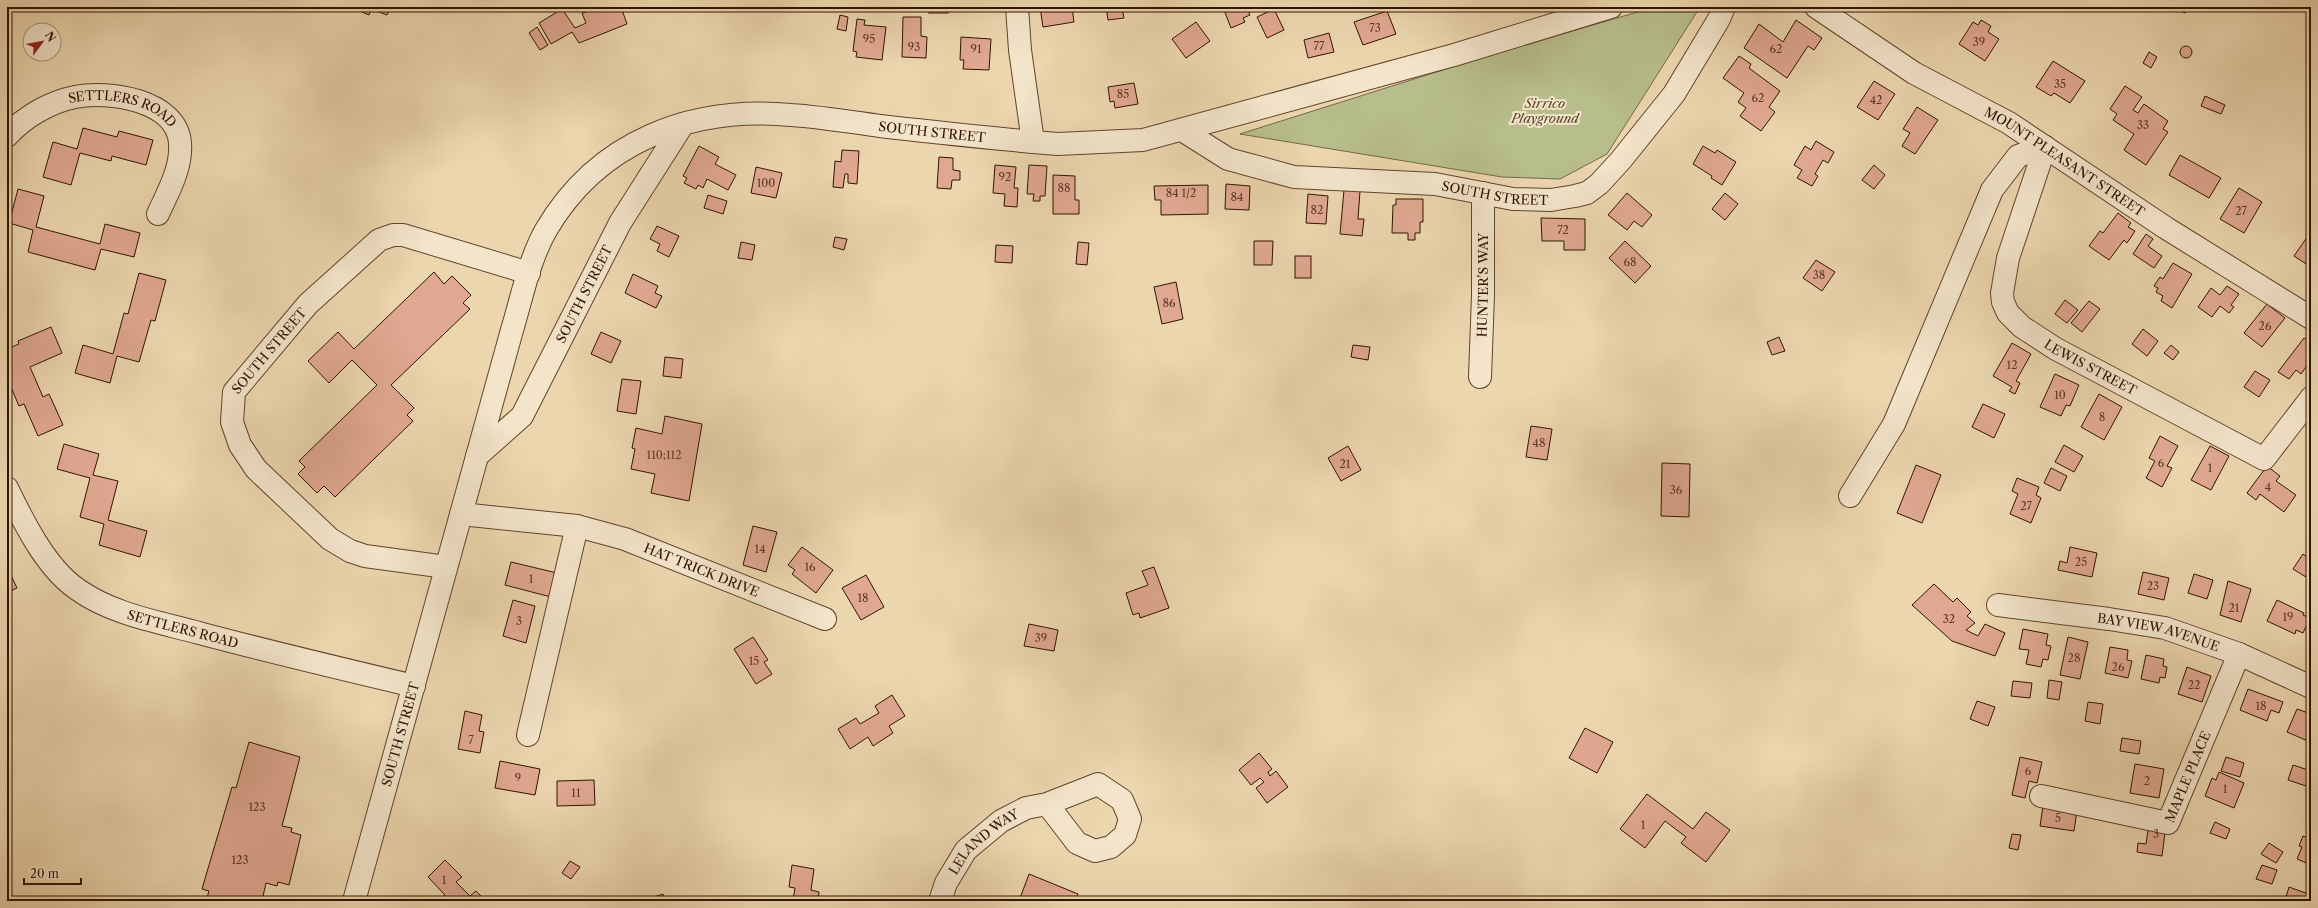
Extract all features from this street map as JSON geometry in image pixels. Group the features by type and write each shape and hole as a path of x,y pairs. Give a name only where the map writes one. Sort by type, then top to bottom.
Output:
{"street":[{"path":"1017,7 1020,50 1033,142"},
{"name":"SOUTH STREET","path":"354,901 529,273 545,232 559,210 583,182 613,157 634,143 655,133 683,124 734,115 791,115 1058,144 1143,140 1454,55 1611,7"},
{"name":"SOUTH STREET","path":"1182,130 1228,159 1294,177 1435,184 1513,198 1551,200 1586,193 1599,184 1621,160 1674,94 1720,19 1724,7"},
{"name":"MOUNT PLEASANT STREET","path":"1816,7 1914,73 2009,123 2166,228 2311,318"},
{"name":"SETTLERS ROAD","path":"7,136 30,116 52,104 75,97 108,96 156,107 169,116 174,124 180,142 179,166 158,214"},
{"name":"SOUTH STREET","path":"477,456 522,416 620,223 683,124"},
{"path":"1850,496 1894,424 1992,190 2018,156 2045,147"},
{"name":"LEWIS STREET","path":"2045,147 2008,258 2002,294 2003,302 2015,321 2056,349 2264,459 2311,398"},
{"name":"HUNTER'S WAY","path":"1480,377 1483,295 1483,193"},
{"name":"SOUTH STREET","path":"446,567 365,556 350,551 330,540 256,469 240,445 232,422 234,392 308,304 372,246 385,238 403,235 529,273"},
{"name":"SETTLERS ROAD","path":"7,488 19,513 49,561 76,589 96,600 153,621 279,654 414,686"},
{"name":"HAT TRICK DRIVE","path":"461,514 577,526 625,539 825,619"},
{"path":"528,735 577,526"},
{"name":"BAY VIEW AVENUE","path":"1998,605 2109,619 2165,628 2239,654 2311,687"},
{"name":"MAPLE PLACE","path":"2040,796 2168,823 2239,654"},
{"name":"LELAND WAY","path":"940,901 946,883 966,850 1001,821 1026,808 1047,804"}],"green space":[{"name":"Sirrico Playground","path":"1655,7 1700,7 1607,154 1560,179 1502,177 1240,134 1503,51"}],"building":[{"path":"364,7 391,7 387,15 371,9 369,15 362,12"},
{"path":"604,7 621,7 627,24 579,43 572,32 551,44 539,23 562,9 575,28 586,23 582,13"},
{"path":"929,7 948,7 948,13 929,13"},
{"path":"1040,7 1072,7 1074,22 1043,27"},
{"path":"1106,7 1122,7 1124,18 1108,20"},
{"path":"1231,7 1238,7 1240,11 1247,8 1250,15 1243,18 1245,22 1231,28 1224,10"},
{"path":"2173,7 2188,7 2185,13"},
{"path":"1274,9 1284,30 1267,38 1257,17"},
{"path":"1387,11 1396,34 1363,45 1354,22"},
{"path":"840,15 848,17 846,31 837,29"},
{"path":"903,17 921,17 921,36 927,37 926,58 902,57"},
{"path":"857,19 865,20 864,25 886,27 882,60 856,57 857,52 853,51"},
{"path":"1796,20 1822,38 1814,50 1808,46 1787,78 1744,48 1759,24 1783,42"},
{"path":"1981,20 1991,26 1988,32 1999,39 1985,61 1959,44 1973,22 1978,25"},
{"path":"1196,22 1210,41 1186,58 1172,39"},
{"path":"537,27 548,45 540,50 529,33"},
{"path":"1329,33 1334,52 1308,58 1304,40"},
{"path":"961,37 991,39 989,70 963,69 964,60 960,60"},
{"path":"2188,46 2191,47 2191,57 2184,58 2181,57 2180,50 2181,47"},
{"path":"2149,52 2157,57 2151,68 2143,63"},
{"path":"1739,56 1751,64 1749,68 1780,91 1769,107 1775,112 1761,131 1740,116 1746,108 1738,102 1744,93 1723,78"},
{"path":"2053,61 2085,81 2070,103 2054,93 2051,96 2036,87"},
{"path":"1874,81 1895,94 1878,120 1857,107"},
{"path":"1134,83 1138,104 1115,108 1114,101 1110,102 1108,87"},
{"path":"2125,86 2142,97 2133,110 2138,113 2144,104 2168,121 2163,129 2168,132 2146,165 2124,150 2134,134 2113,120 2117,114 2110,109"},
{"path":"2205,96 2225,105 2221,114 2201,106"},
{"path":"1917,107 1938,120 1915,154 1902,146 1910,133 1903,129"},
{"path":"83,128 117,137 119,131 153,140 146,165 112,156 111,161 80,153 71,185 43,177 53,142 77,149"},
{"path":"1816,141 1834,152 1828,163 1823,160 1815,174 1818,176 1812,186 1797,178 1802,170 1794,165 1805,146 1811,150"},
{"path":"699,146 719,157 715,164 736,175 728,190 707,179 703,188 698,185 696,189 684,183 687,178 683,176"},
{"path":"1703,146 1715,153 1717,150 1736,162 1722,185 1711,178 1712,176 1693,164"},
{"path":"842,150 859,151 857,184 848,183 848,174 845,174 843,188 833,187 835,161 841,162"},
{"path":"2180,155 2221,178 2209,198 2169,175"},
{"path":"939,157 953,158 953,170 960,171 960,180 952,180 951,189 937,188"},
{"path":"995,165 1016,167 1014,188 1018,188 1017,207 1004,206 1005,194 993,193"},
{"path":"1029,165 1047,166 1045,196 1040,196 1040,201 1033,201 1034,194 1027,194"},
{"path":"1874,165 1885,175 1874,189 1862,180"},
{"path":"756,167 782,173 776,198 751,193"},
{"path":"1053,175 1075,176 1075,200 1079,200 1079,214 1053,214"},
{"path":"1226,184 1250,186 1249,210 1225,209"},
{"path":"1208,185 1208,214 1161,215 1161,200 1155,200 1154,186"},
{"path":"2239,188 2262,202 2244,233 2220,219"},
{"path":"18,189 44,196 36,227 100,244 105,224 140,233 134,257 101,249 95,270 28,252 33,230 9,223"},
{"path":"1344,190 1360,191 1358,219 1364,219 1362,236 1340,234"},
{"path":"1627,193 1652,215 1642,227 1634,221 1627,230 1608,215"},
{"path":"1725,193 1738,204 1725,220 1712,209"},
{"path":"1308,194 1328,196 1326,224 1306,223"},
{"path":"708,195 727,201 723,214 704,208"},
{"path":"1396,199 1423,199 1423,222 1420,222 1420,233 1415,233 1415,240 1408,240 1408,233 1392,233 1393,205 1396,205"},
{"path":"2118,213 2131,223 2128,227 2135,231 2127,243 2124,240 2109,260 2089,246 2100,231 2103,233"},
{"path":"1541,218 1585,219 1585,250 1564,250 1564,241 1542,241"},
{"path":"657,226 679,236 669,257 657,251 660,244 650,239"},
{"path":"2311,233 2311,267 2294,256"},
{"path":"2146,234 2153,239 2148,246 2162,256 2154,268 2133,254"},
{"path":"835,237 847,239 844,250 833,247"},
{"path":"1254,241 1273,241 1272,265 1254,265"},
{"path":"1625,241 1651,266 1635,283 1609,258"},
{"path":"741,242 755,245 752,260 738,258"},
{"path":"1078,242 1089,243 1087,265 1076,264"},
{"path":"996,245 1013,246 1012,263 995,262"},
{"path":"1295,256 1311,256 1311,278 1295,278"},
{"path":"1816,260 1835,272 1822,291 1803,278"},
{"path":"2173,263 2192,274 2172,308 2161,301 2163,296 2156,292 2158,288 2154,286 2160,277 2163,279"},
{"path":"434,272 444,284 452,276 471,295 463,303 470,309 391,385 414,408 407,415 413,421 335,497 324,486 317,493 298,474 305,467 299,461 377,385 352,360 329,383 308,361 338,332 354,349"},
{"path":"139,273 166,280 155,321 151,320 139,362 117,356 110,383 75,373 83,345 113,354 124,313 128,314"},
{"path":"633,274 658,286 655,293 662,296 656,308 625,293"},
{"path":"1176,282 1183,319 1162,324 1154,287"},
{"path":"2227,286 2239,294 2231,305 2234,307 2229,313 2220,306 2212,317 2198,307 2211,288 2220,295"},
{"path":"2065,300 2078,310 2067,323 2055,314"},
{"path":"2089,301 2100,309 2082,332 2071,323"},
{"path":"2267,304 2285,318 2262,347 2244,333"},
{"path":"51,327 62,353 30,367 43,397 49,394 63,425 38,436 24,404 19,406 7,378 7,349 19,344 18,341"},
{"path":"2143,329 2158,341 2147,356 2132,344"},
{"path":"601,332 621,341 611,363 591,354"},
{"path":"1779,337 1785,351 1772,355 1767,342"},
{"path":"2304,338 2311,343 2311,360 2301,374 2296,370 2289,379 2278,372"},
{"path":"2012,343 2031,354 2016,381 2020,383 2015,394 2009,391 2012,387 1993,376"},
{"path":"1353,345 1370,347 1368,360 1351,357"},
{"path":"2171,345 2179,352 2173,360 2164,353"},
{"path":"665,357 683,359 681,378 663,376"},
{"path":"2255,371 2270,380 2259,397 2244,387"},
{"path":"2055,374 2079,385 2070,406 2066,405 2061,416 2040,407"},
{"path":"622,379 641,381 636,414 617,411"},
{"path":"2099,394 2122,407 2104,440 2081,427"},
{"path":"1983,404 2005,414 1994,438 1972,427"},
{"path":"665,416 702,424 689,501 651,493 655,474 631,469 635,449 632,448 636,428 662,434"},
{"path":"1531,426 1552,429 1547,460 1526,457"},
{"path":"2160,436 2178,446 2167,466 2172,468 2162,487 2146,478 2155,461 2149,458"},
{"path":"64,444 99,454 93,475 118,481 108,520 147,531 140,557 99,545 104,524 80,517 90,478 57,469"},
{"path":"2064,445 2083,456 2074,472 2055,462"},
{"path":"1348,446 1361,470 1341,481 1328,458"},
{"path":"2210,446 2229,456 2211,490 2191,480"},
{"path":"1662,463 1690,464 1689,517 1661,516"},
{"path":"1916,465 1941,475 1922,523 1897,513"},
{"path":"2267,466 2280,476 2276,481 2296,495 2284,512 2260,494 2256,500 2247,493"},
{"path":"2051,468 2067,476 2060,491 2044,483"},
{"path":"2017,478 2039,487 2036,495 2041,498 2031,523 2010,514 2018,494 2012,491"},
{"path":"753,526 777,532 766,572 743,565"},
{"path":"802,547 833,570 816,593 792,574 795,570 788,565"},
{"path":"2070,547 2097,553 2092,577 2058,570 2060,561 2067,563"},
{"path":"2303,554 2311,560 2311,569 2306,577 2293,569"},
{"path":"511,562 557,573 551,597 505,585"},
{"path":"7,567 17,588 7,593"},
{"path":"1154,567 1169,608 1140,618 1139,613 1133,615 1126,593 1148,585 1142,571"},
{"path":"2143,572 2169,578 2164,600 2138,594"},
{"path":"2194,574 2213,580 2207,599 2188,593"},
{"path":"866,575 884,607 861,620 842,588"},
{"path":"2228,581 2251,589 2241,622 2220,615"},
{"path":"1934,584 1953,602 1957,598 1971,612 1967,616 1975,623 1966,630 1978,636 1985,624 2005,633 1995,656 1952,641 1912,605"},
{"path":"513,600 535,606 526,643 503,636"},
{"path":"2277,600 2304,613 2303,615 2310,618 2303,633 2296,630 2295,634 2267,621"},
{"path":"1029,624 1058,630 1054,651 1024,646"},
{"path":"2023,629 2048,634 2046,645 2051,646 2048,660 2043,659 2041,667 2026,664 2029,650 2019,649"},
{"path":"753,637 768,660 764,662 772,674 756,684 734,649"},
{"path":"2068,637 2088,642 2080,679 2060,675"},
{"path":"2110,647 2128,650 2127,660 2132,661 2128,678 2105,673"},
{"path":"2146,655 2164,659 2163,666 2167,667 2165,678 2160,677 2159,683 2141,679"},
{"path":"2187,667 2211,676 2202,702 2178,694"},
{"path":"2049,680 2062,682 2059,700 2047,698"},
{"path":"2013,681 2032,683 2030,698 2011,696"},
{"path":"2248,689 2283,702 2279,713 2271,710 2267,721 2240,710"},
{"path":"892,695 905,716 889,726 893,733 873,746 868,737 850,749 838,729 856,718 860,724 879,713 875,706"},
{"path":"1977,701 1995,707 1988,726 1970,719"},
{"path":"2088,702 2103,704 2100,724 2085,721"},
{"path":"2297,709 2311,714 2310,742 2287,732"},
{"path":"465,711 482,715 479,731 484,732 480,753 458,749"},
{"path":"1585,728 1613,742 1597,773 1569,758"},
{"path":"2122,738 2141,741 2139,754 2120,751"},
{"path":"249,742 300,757 282,826 292,828 291,832 301,835 289,885 278,882 277,886 266,883 262,901 206,901 209,891 202,889 232,787 236,788"},
{"path":"1259,753 1272,769 1268,772 1270,776 1276,771 1288,787 1267,803 1256,788 1264,782 1260,778 1251,785 1239,770"},
{"path":"2020,757 2042,762 2037,783 2029,781 2025,798 2012,795"},
{"path":"2226,757 2244,763 2240,777 2221,771"},
{"path":"500,761 540,769 535,795 495,788"},
{"path":"2135,764 2164,769 2159,798 2130,793"},
{"path":"2293,765 2311,771 2306,786 2288,780"},
{"path":"2219,772 2244,783 2234,808 2205,796 2212,778 2216,780"},
{"path":"594,780 595,805 557,806 557,781"},
{"path":"1647,794 1693,829 1706,812 1730,830 1706,862 1681,843 1686,837 1665,821 1645,848 1620,829"},
{"path":"2043,806 2077,811 2074,831 2040,826"},
{"path":"2215,822 2230,829 2226,839 2210,833"},
{"path":"2149,823 2166,825 2162,856 2137,852 2138,843 2146,844"},
{"path":"2012,834 2021,835 2018,850 2009,848"},
{"path":"2303,836 2311,839 2311,865 2297,859 2302,847 2299,846"},
{"path":"2269,843 2283,852 2276,863 2261,854"},
{"path":"445,860 462,877 456,882 470,896 476,891 486,901 439,900 445,895 428,877"},
{"path":"570,861 580,867 571,879 562,873"},
{"path":"792,865 814,869 811,890 819,892 818,901 793,901 795,888 789,887"},
{"path":"2262,865 2277,870 2272,884 2256,879"},
{"path":"1029,874 1078,894 1075,901 1019,901"},
{"path":"2289,887 2311,895 2310,901 2291,901 2292,899 2286,897"},
{"path":"663,894 665,901 644,900"}]}
